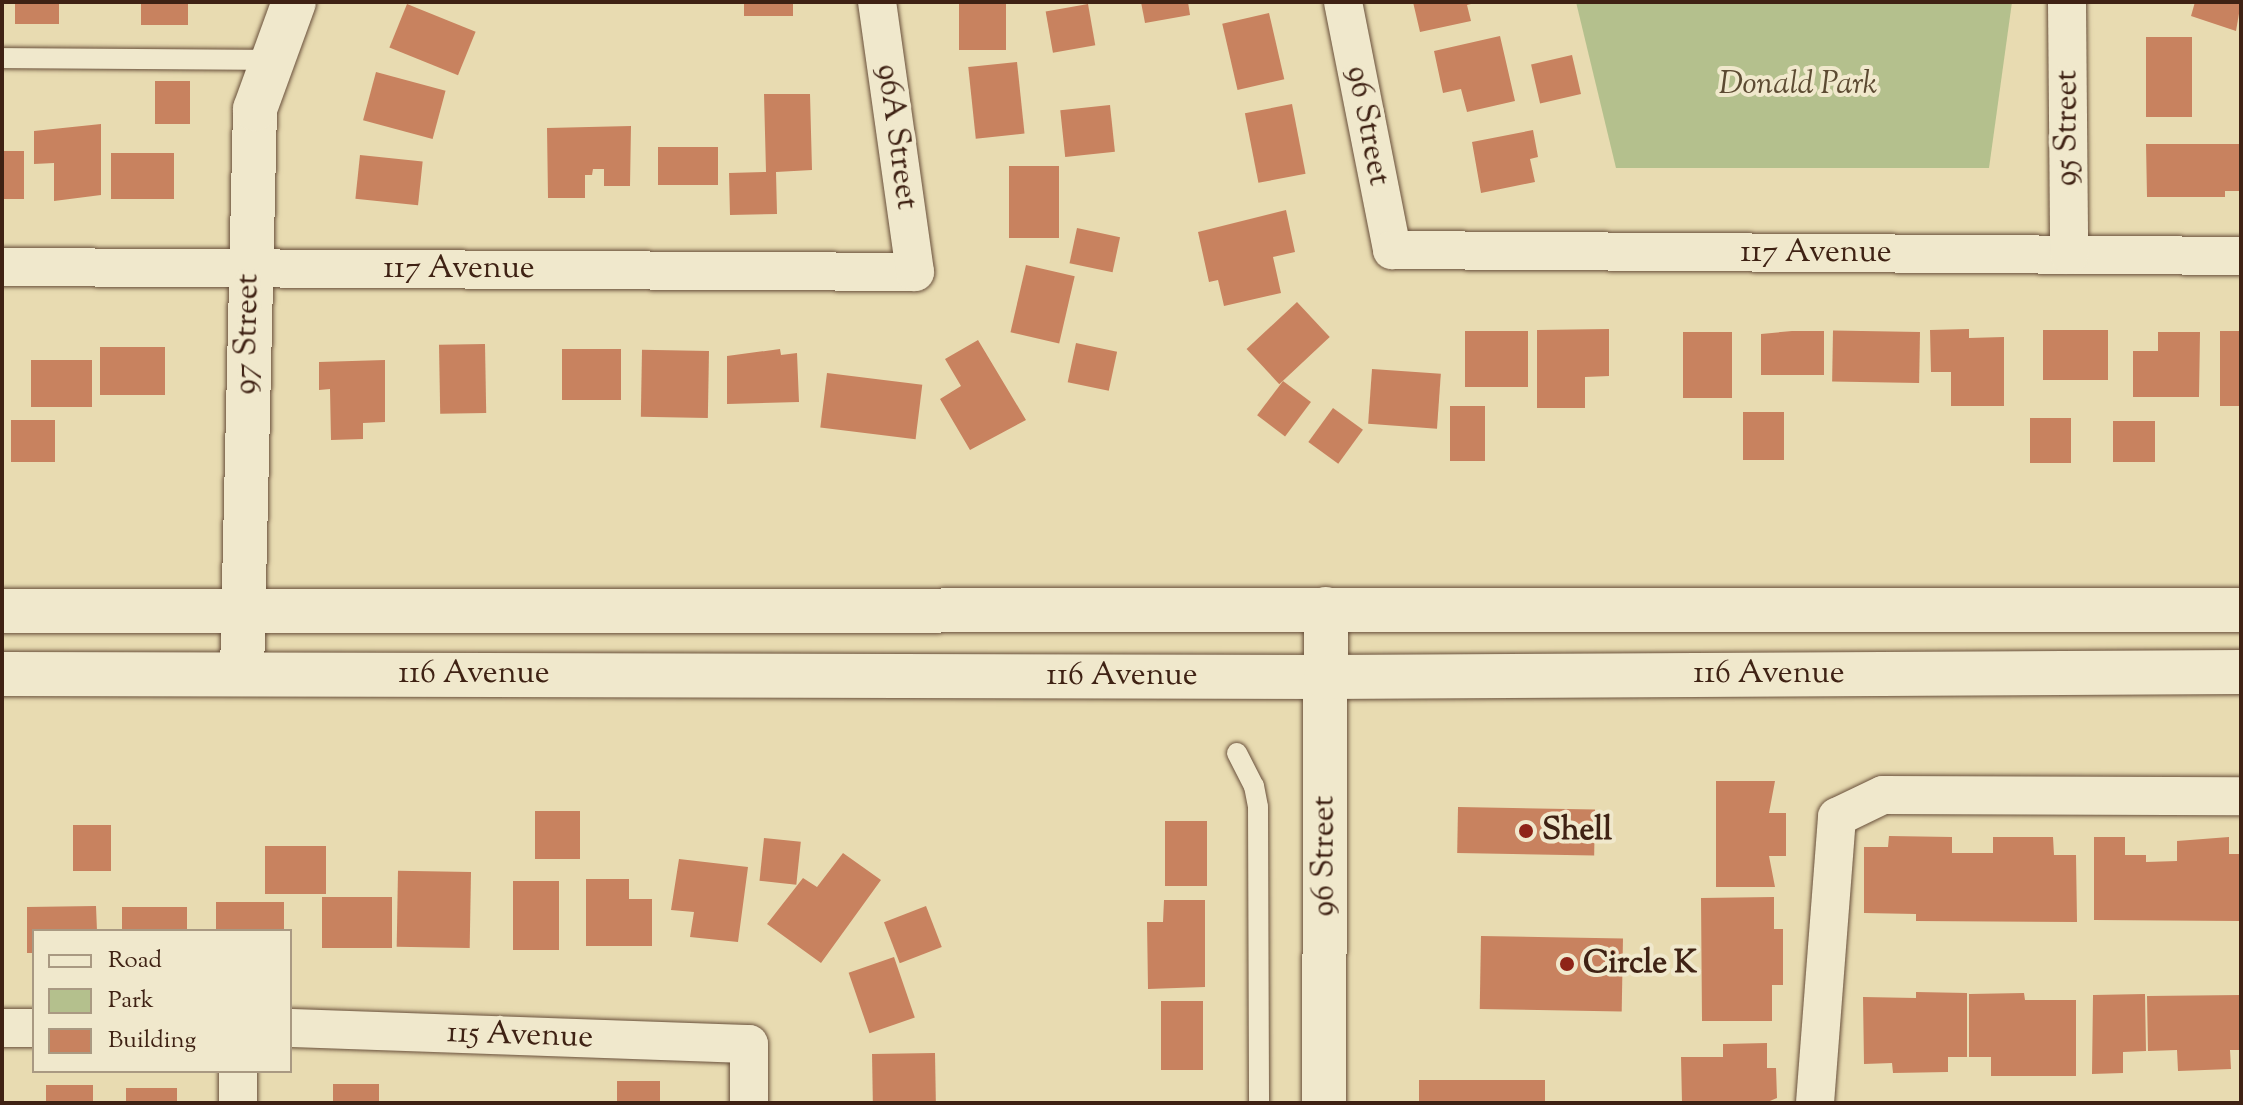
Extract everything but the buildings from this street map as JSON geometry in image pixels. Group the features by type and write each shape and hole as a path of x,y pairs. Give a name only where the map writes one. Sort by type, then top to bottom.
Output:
{"main road":[{"name":"97 Street","path":"242,673 255,109 294,2"},
{"name":"96 Street","path":"1324,1103 1326,609"},
{"name":"116 Avenue","path":"2,611 2241,610"},
{"name":"116 Avenue","path":"2,674 1326,677 2241,672"}],"street":[{"name":"96A Street","path":"877,2 915,272"},
{"name":"96 Street","path":"1343,2 1392,250"},
{"name":"95 Street","path":"2067,2 2069,255"},
{"name":"117 Avenue","path":"1392,250 2241,256"},
{"name":"117 Avenue","path":"2,267 915,272"},
{"path":"1815,1103 1837,817 1883,795 2241,796"},
{"path":"2,1028 32,1028"},
{"name":"115 Avenue","path":"292,1028 749,1044 749,1103"},
{"path":"238,1073 238,1103"}],"lane":[{"path":"2,58 273,60"},
{"name":"96 Street","path":"1237,753 1254,786 1258,807 1259,1103"}],"green space":[{"name":"Donald Park","path":"1576,2 2012,2 1989,168 1616,168"}],"place":[{"name":"Shell","path":"1526,831"},
{"name":"Circle K","path":"1567,964"}]}
